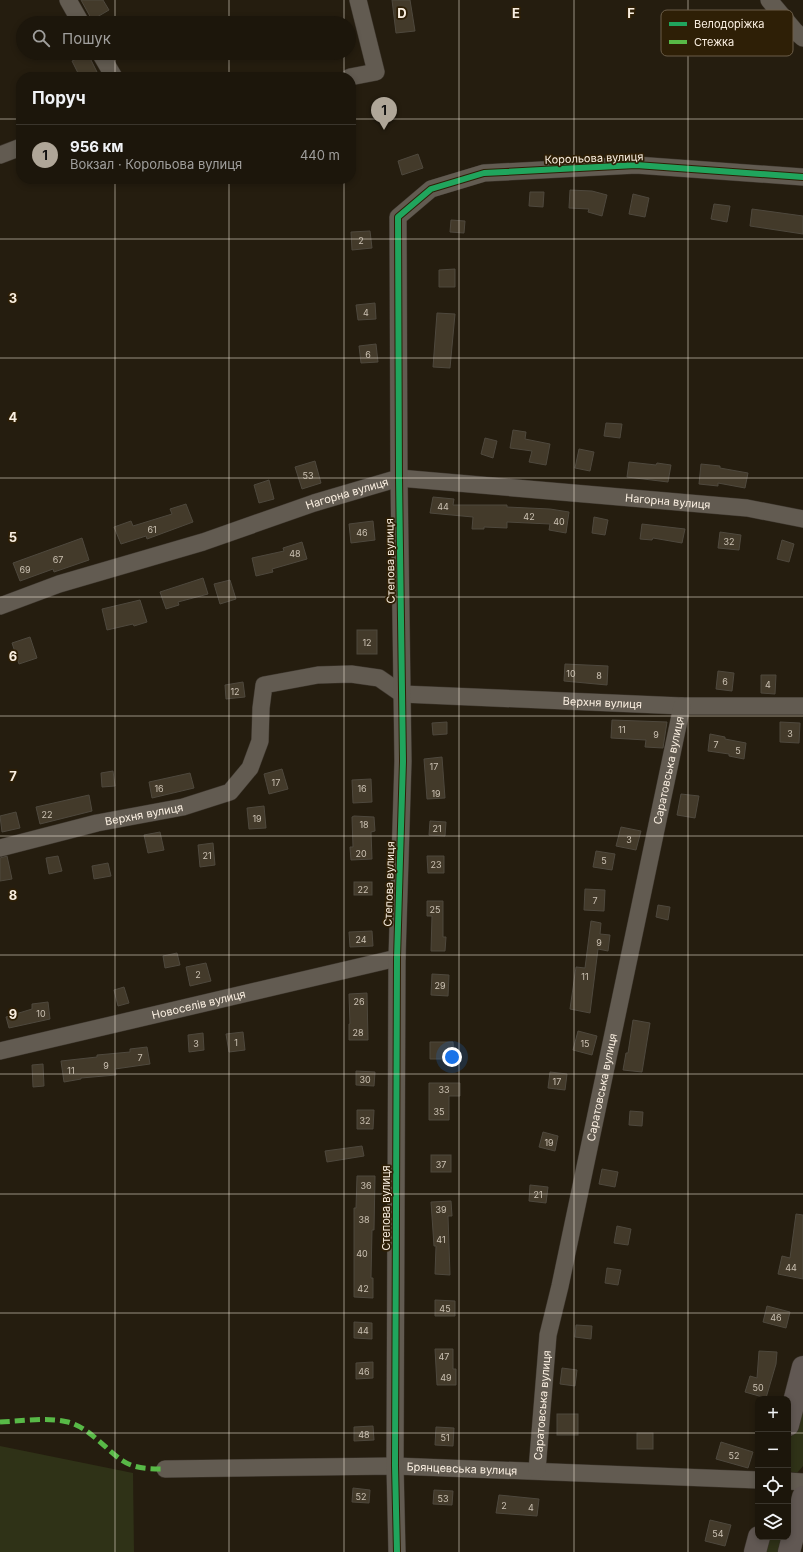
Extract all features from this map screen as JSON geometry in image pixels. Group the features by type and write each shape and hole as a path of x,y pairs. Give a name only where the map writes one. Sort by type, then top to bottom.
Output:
{"main road":[{"path":"791,1413 803,1367"},
{"path":"789,1552 803,1497"},
{"path":"755,1552 757,1540"}],"street":[{"path":"68,0 77,16"},
{"path":"356,76 376,72 358,0"},
{"path":"770,0 778,10"},
{"path":"793,29 803,38"},
{"path":"104,60 111,72"},
{"path":"0,155 16,150"},
{"name":"Корольова вулиця","path":"398,217 431,190 484,173 636,165 803,177"},
{"name":"Степова вулиця","path":"397,1552 395,1466 397,958 403,761 399,478 398,217"},
{"name":"Нагорна вулиця","path":"0,606 59,584 203,542 314,503 399,478 747,508 803,519"},
{"name":"Верхня вулиця","path":"0,848 97,823 183,807 230,792 250,768 260,741 260,708 264,685 318,675 351,674 379,678 402,694 682,706 803,706"},
{"name":"Саратовська вулиця","path":"537,1470 548,1335 562,1279 682,706"},
{"name":"Новоселів вулиця","path":"0,1051 397,958"},
{"name":"Брянцевська вулиця","path":"165,1469 395,1466 537,1470 755,1480"},
{"path":"791,1482 803,1482"}],"green space":[{"path":"803,1392 803,1466 797,1473 791,1472 791,1438"},
{"path":"0,1446 133,1473 134,1552 0,1552"},
{"path":"764,1540 783,1540 781,1552 761,1552"}],"building":[{"path":"81,0 103,0 109,10 99,16 90,16"},
{"path":"392,0 410,0 415,31 396,33"},
{"path":"91,60 97,72 78,72 72,61"},
{"path":"418,154 423,168 402,175 398,161"},
{"path":"570,190 592,191 607,195 602,216 588,212 589,209 569,208"},
{"path":"530,192 544,192 543,207 529,206"},
{"path":"633,194 649,198 645,217 629,214"},
{"path":"714,204 730,206 727,222 711,219"},
{"path":"752,209 803,216 803,234 750,226"},
{"path":"451,220 465,221 464,233 450,232"},
{"path":"370,231 372,248 352,250 351,232"},
{"path":"455,269 455,287 439,287 439,270"},
{"path":"375,303 376,319 358,320 356,305"},
{"path":"437,313 455,314 450,368 433,367"},
{"path":"376,344 378,362 361,363 359,346"},
{"path":"606,423 622,424 620,438 604,436"},
{"path":"513,430 526,432 525,439 550,444 546,465 529,462 532,451 510,448"},
{"path":"485,438 497,441 493,458 481,454"},
{"path":"579,449 594,452 590,471 575,468"},
{"path":"315,461 321,483 302,489 295,467"},
{"path":"629,462 671,465 668,482 627,477"},
{"path":"701,464 720,466 720,468 748,473 745,488 718,483 718,486 699,484"},
{"path":"269,480 274,499 259,503 254,485"},
{"path":"433,497 454,499 453,505 507,505 507,507 550,509 569,512 566,533 549,530 550,524 507,522 507,528 484,527 484,529 472,529 473,517 430,513"},
{"path":"186,504 193,522 147,539 146,536 121,544 114,527 131,521 133,526 172,514 170,509"},
{"path":"594,517 608,520 605,535 592,533"},
{"path":"373,521 375,540 351,543 349,524"},
{"path":"642,524 685,529 682,543 653,538 652,540 640,539"},
{"path":"720,532 741,535 739,550 718,548"},
{"path":"82,538 89,560 54,572 53,569 20,581 13,563"},
{"path":"782,540 794,544 789,562 777,559"},
{"path":"302,542 307,559 272,569 273,572 256,576 252,558 284,551 283,548"},
{"path":"203,578 208,594 178,602 179,605 166,609 160,592"},
{"path":"230,580 236,599 220,604 214,584"},
{"path":"140,600 147,622 134,626 133,624 107,630 102,609"},
{"path":"357,630 377,630 377,654 357,654"},
{"path":"30,637 37,658 19,664 12,643"},
{"path":"565,664 608,666 607,685 564,681"},
{"path":"718,671 734,673 732,691 716,689"},
{"path":"761,675 776,675 775,694 761,693"},
{"path":"243,682 245,697 226,699 225,685"},
{"path":"612,720 667,722 663,748 645,747 646,740 611,738"},
{"path":"447,722 447,734 433,735 432,723"},
{"path":"780,722 800,723 799,743 780,742"},
{"path":"710,734 725,737 725,739 746,743 744,759 729,756 729,754 708,751"},
{"path":"442,757 445,798 427,799 424,759"},
{"path":"282,769 288,789 269,794 264,774"},
{"path":"113,771 115,786 102,787 101,773"},
{"path":"190,773 194,788 152,798 149,782"},
{"path":"371,779 372,802 353,803 352,780"},
{"path":"681,794 699,796 695,818 677,815"},
{"path":"89,795 92,811 40,824 36,807"},
{"path":"264,806 266,828 249,829 247,808"},
{"path":"16,812 20,828 2,832 0,816"},
{"path":"352,817 374,817 375,831 371,832 372,859 351,860 350,847 353,847"},
{"path":"430,821 446,822 445,836 429,835"},
{"path":"621,827 641,831 636,850 616,846"},
{"path":"160,832 164,850 148,853 144,835"},
{"path":"213,843 215,865 200,867 198,845"},
{"path":"596,851 615,854 612,870 593,867"},
{"path":"7,856 12,879 0,881 0,858"},
{"path":"58,856 62,871 49,874 46,858"},
{"path":"427,856 444,856 444,873 428,873"},
{"path":"108,863 111,876 94,879 92,866"},
{"path":"354,882 372,882 372,895 354,895"},
{"path":"585,889 605,890 604,911 584,910"},
{"path":"427,901 443,901 443,937 446,937 445,951 431,951 432,916 427,916"},
{"path":"658,905 670,907 668,920 656,917"},
{"path":"591,921 601,923 600,934 610,935 608,951 598,949 590,1013 570,1009 576,967 585,968"},
{"path":"372,931 373,946 350,947 349,932"},
{"path":"177,953 180,965 165,968 163,956"},
{"path":"206,963 211,981 190,986 186,967"},
{"path":"432,974 449,975 448,996 431,995"},
{"path":"124,987 129,1003 118,1006 114,990"},
{"path":"367,993 368,1040 349,1040 349,994"},
{"path":"48,1002 50,1019 9,1028 6,1017 32,1009 32,1004"},
{"path":"633,1020 650,1023 642,1072 623,1070 626,1053 628,1053"},
{"path":"578,1031 597,1036 592,1055 573,1050"},
{"path":"243,1032 245,1050 229,1052 226,1034"},
{"path":"203,1033 204,1050 189,1052 188,1035"},
{"path":"430,1042 453,1042 454,1059 430,1059"},
{"path":"147,1047 150,1064 115,1069 116,1075 81,1078 64,1082 61,1061 97,1057 97,1055 130,1052 130,1049"},
{"path":"43,1064 44,1086 33,1087 32,1065"},
{"path":"356,1071 375,1072 374,1086 356,1085"},
{"path":"550,1072 567,1074 565,1090 548,1088"},
{"path":"429,1083 460,1083 460,1096 449,1096 449,1120 429,1120"},
{"path":"357,1110 374,1110 373,1129 357,1129"},
{"path":"630,1111 643,1112 642,1126 629,1125"},
{"path":"543,1132 558,1136 555,1151 539,1147"},
{"path":"362,1146 364,1156 327,1162 325,1151"},
{"path":"431,1155 451,1155 451,1172 431,1172"},
{"path":"602,1169 618,1172 615,1187 599,1184"},
{"path":"357,1176 375,1176 371,1278 373,1278 373,1298 354,1297 354,1208 356,1208"},
{"path":"530,1185 548,1187 546,1203 529,1201"},
{"path":"451,1201 452,1216 448,1216 450,1275 435,1274 436,1246 434,1246 431,1202"},
{"path":"796,1214 803,1215 803,1279 778,1274 782,1256 790,1258"},
{"path":"617,1226 631,1229 628,1245 614,1243"},
{"path":"607,1268 621,1270 618,1285 605,1283"},
{"path":"435,1300 455,1301 455,1316 435,1316"},
{"path":"767,1306 790,1312 786,1328 763,1322"},
{"path":"354,1322 372,1323 372,1339 354,1338"},
{"path":"576,1325 592,1326 591,1339 575,1337"},
{"path":"435,1349 453,1349 453,1369 456,1369 456,1385 437,1385"},
{"path":"759,1351 777,1352 776,1364 767,1396 759,1396 745,1392 750,1376 757,1378"},
{"path":"373,1362 373,1378 356,1379 356,1363"},
{"path":"562,1368 577,1370 575,1386 560,1384"},
{"path":"557,1414 578,1414 578,1435 557,1435"},
{"path":"373,1426 374,1440 354,1441 354,1427"},
{"path":"436,1427 454,1428 453,1446 435,1445"},
{"path":"637,1433 653,1433 653,1449 637,1449"},
{"path":"721,1442 753,1452 748,1468 716,1459"},
{"path":"353,1488 370,1490 369,1503 352,1502"},
{"path":"434,1490 453,1491 452,1505 433,1504"},
{"path":"499,1495 539,1499 537,1516 496,1513"},
{"path":"710,1520 731,1525 725,1546 705,1541"}],"marked path":[{"path":"0,1422 43,1420 68,1422 83,1429 128,1464 143,1468 165,1469"}],"cycle path":[{"path":"397,1552 395,1466 397,958 403,761 399,478 398,217 431,189 484,173 636,165 803,177"}],"place":[{"name":"956 км","path":"384,130"}]}
